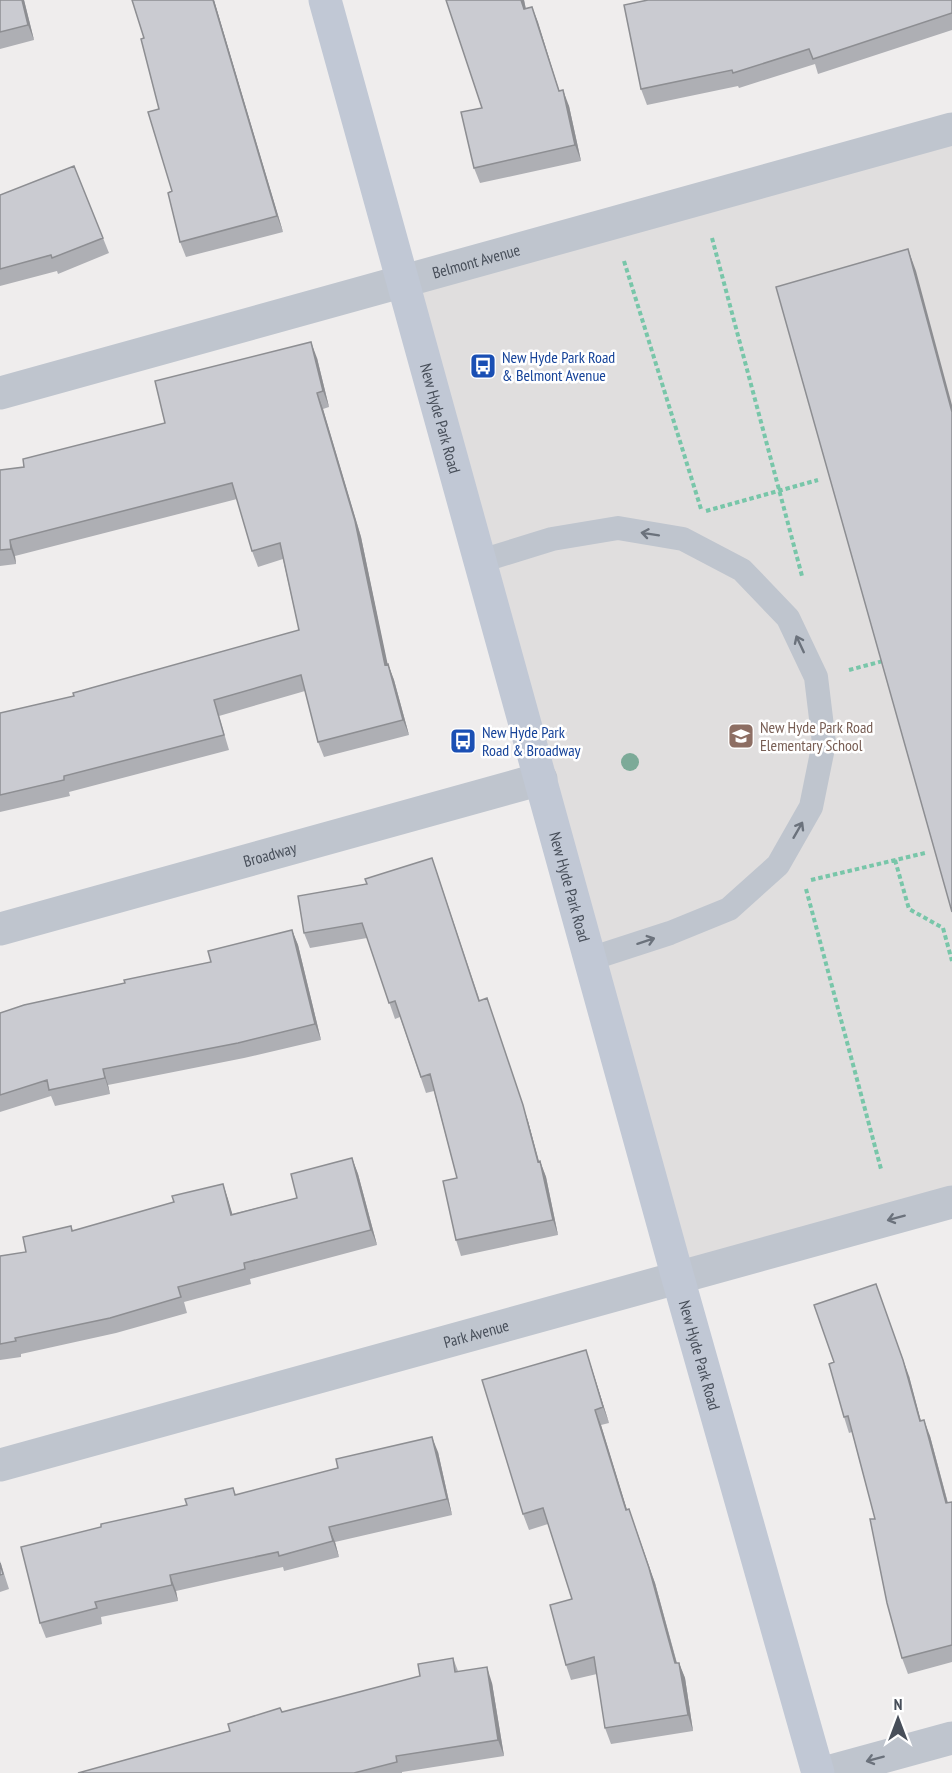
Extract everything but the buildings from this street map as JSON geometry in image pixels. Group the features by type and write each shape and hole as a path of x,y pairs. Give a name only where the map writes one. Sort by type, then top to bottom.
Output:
{"main road":[{"name":"New Hyde Park Road","path":"325,0 678,1278 818,1773"}],"street":[{"name":"Belmont Avenue","path":"0,393 952,129"},
{"name":"Broadway","path":"0,929 541,779"},
{"name":"Park Avenue","path":"0,1465 952,1202"},
{"path":"824,1773 952,1738"}],"lane":[{"path":"481,561 552,539 618,528 683,539 742,570 788,618 816,677 824,743 811,807 778,865 729,909 670,933 590,959"}],"path":[{"path":"712,235 802,576 807,584"},
{"path":"624,261 702,512"},
{"path":"702,512 818,480"},
{"path":"694,510 710,515"},
{"path":"795,570 802,576"},
{"path":"845,662 849,673 883,661"},
{"path":"804,881 925,853"},
{"path":"895,860 909,909 943,928 952,961"},
{"path":"804,881 810,873"},
{"path":"804,881 881,1169"}],"shaded area":[{"name":"New Hyde Park Road Elementary School","path":"952,133 952,1190 675,1266 405,282"}],"place":[{"name":"New Hyde Park Road & Belmont Avenue","path":"483,366"},
{"name":"New Hyde Park Road Elementary School","path":"741,736"},
{"name":"New Hyde Park Road & Broadway","path":"463,741"}]}
